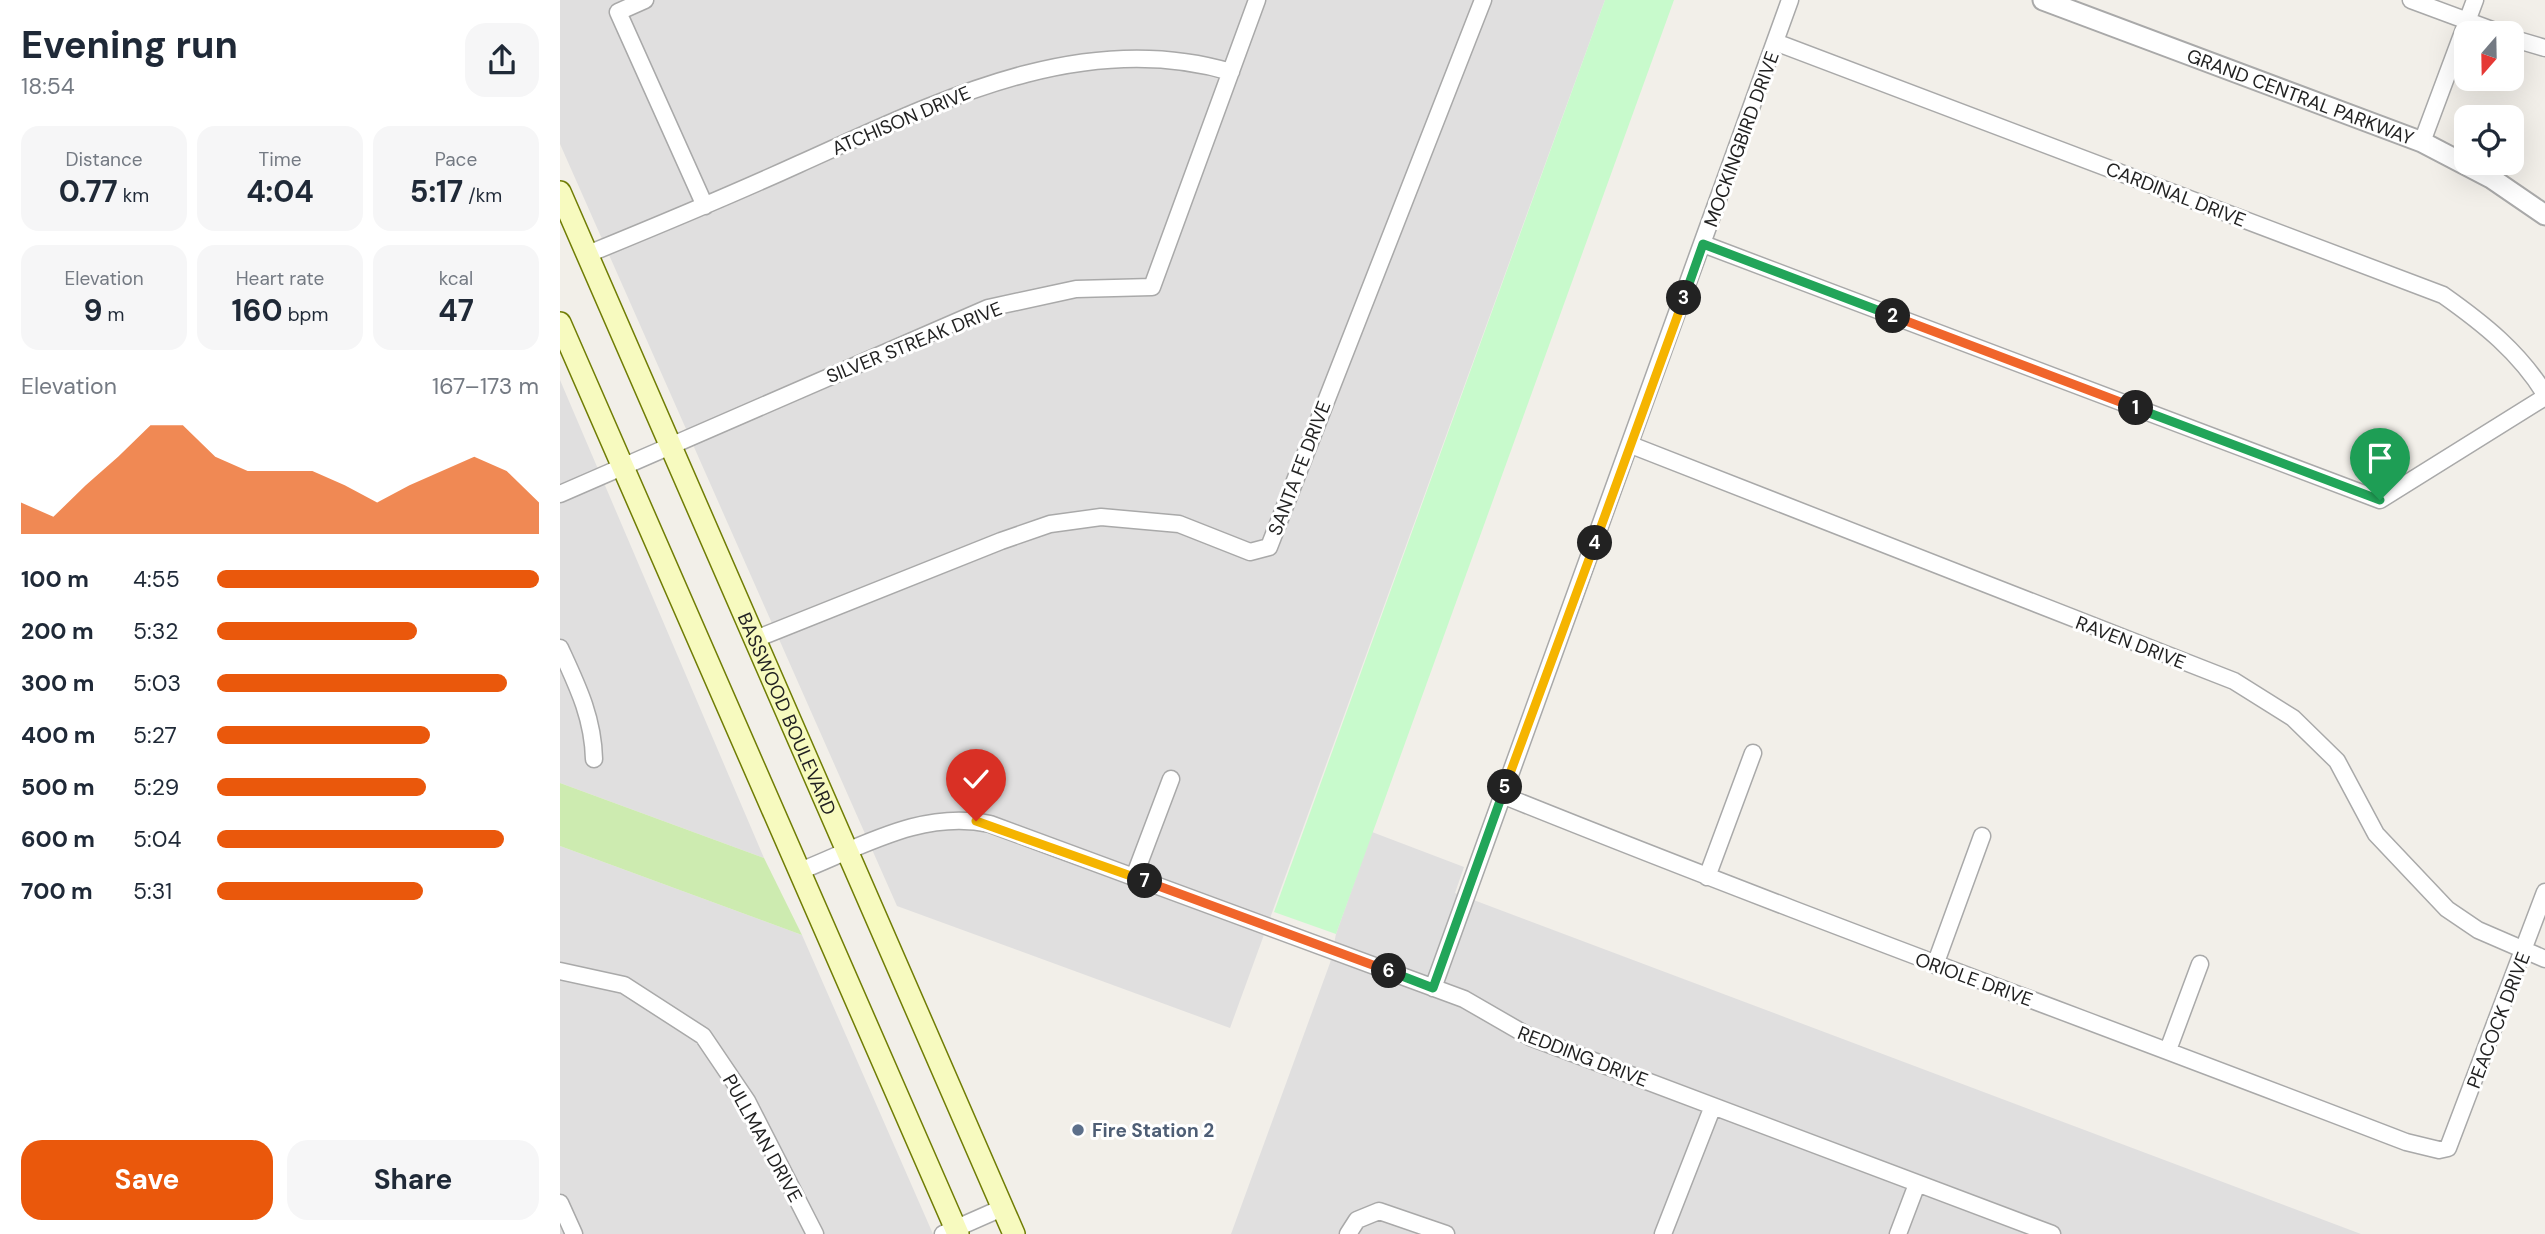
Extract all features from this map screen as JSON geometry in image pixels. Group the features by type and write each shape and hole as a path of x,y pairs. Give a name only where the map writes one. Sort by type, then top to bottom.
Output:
{"main road":[{"name":"BASSWOOD BOULEVARD","path":"560,192 1014,1234"},
{"path":"560,323 800,871 953,1232"}],"street":[{"path":"645,0 618,12 705,206"},
{"name":"SILVER STREAK DRIVE","path":"560,495 988,308 1076,289 1152,287 1257,0"},
{"name":"SANTA FE DRIVE","path":"753,640 1050,524 1101,517 1179,523 1250,552 1269,547 1483,0"},
{"name":"MOCKINGBIRD DRIVE","path":"1433,988 1790,0"},
{"name":"GRAND CENTRAL PARKWAY","path":"2043,0 2422,142 2491,177 2545,215"},
{"path":"2410,0 2465,21"},
{"path":"2468,21 2475,0"},
{"name":"CARDINAL DRIVE","path":"1775,42 2443,295 2501,338 2530,371 2545,396"},
{"path":"2524,42 2545,48"},
{"path":"2422,142 2454,59"},
{"name":"ATCHISON DRIVE","path":"588,254 705,206 955,95 1023,74 1064,66 1123,60 1184,62 1231,72"},
{"path":"1703,244 2380,500 2545,396"},
{"name":"RAVEN DRIVE","path":"1631,445 2234,681 2293,718 2337,761 2376,834 2447,909 2478,930 2545,959"},
{"path":"560,648 587,709 593,733 594,759"},
{"path":"1707,877 1753,753"},
{"path":"1134,877 1171,779"},
{"name":"ORIOLE DRIVE","path":"1503,795 1935,965 2168,1050 2406,1142 2439,1150 2448,1147"},
{"name":"REDDING DRIVE","path":"800,871 921,823 961,818 1007,830 1433,988 1476,1005 1530,1037 2052,1234"},
{"path":"1935,965 1982,836"},
{"name":"PEACOCK DRIVE","path":"2448,1147 2545,892"},
{"path":"2168,1050 2200,964"},
{"name":"PULLMAN DRIVE","path":"560,971 624,985 703,1036 747,1101 815,1234"},
{"path":"1663,1234 1713,1105"},
{"path":"1898,1234 1917,1184"},
{"path":"560,1203 573,1234"},
{"path":"953,1232 1002,1208"},
{"path":"1348,1234 1363,1215 1379,1211 1389,1212 1446,1234"}],"shaded area":[{"path":"560,0 1605,0 1230,1028 897,906 560,144"},
{"path":"560,380 764,858 560,783"},
{"path":"1372,832 1464,867 1455,893 2361,1234 1231,1234 1330,963 1336,934"},
{"path":"560,846 802,935 933,1234 560,1234"}],"green space":[{"path":"1605,0 1674,0 1336,934 1274,912"},
{"path":"560,783 764,858 802,935 560,846"}],"place":[{"name":"Fire Station 2","path":"1078,1130"}],"route":[{"path":"976,821 1007,830 1433,988 1703,244 2380,500"}]}
